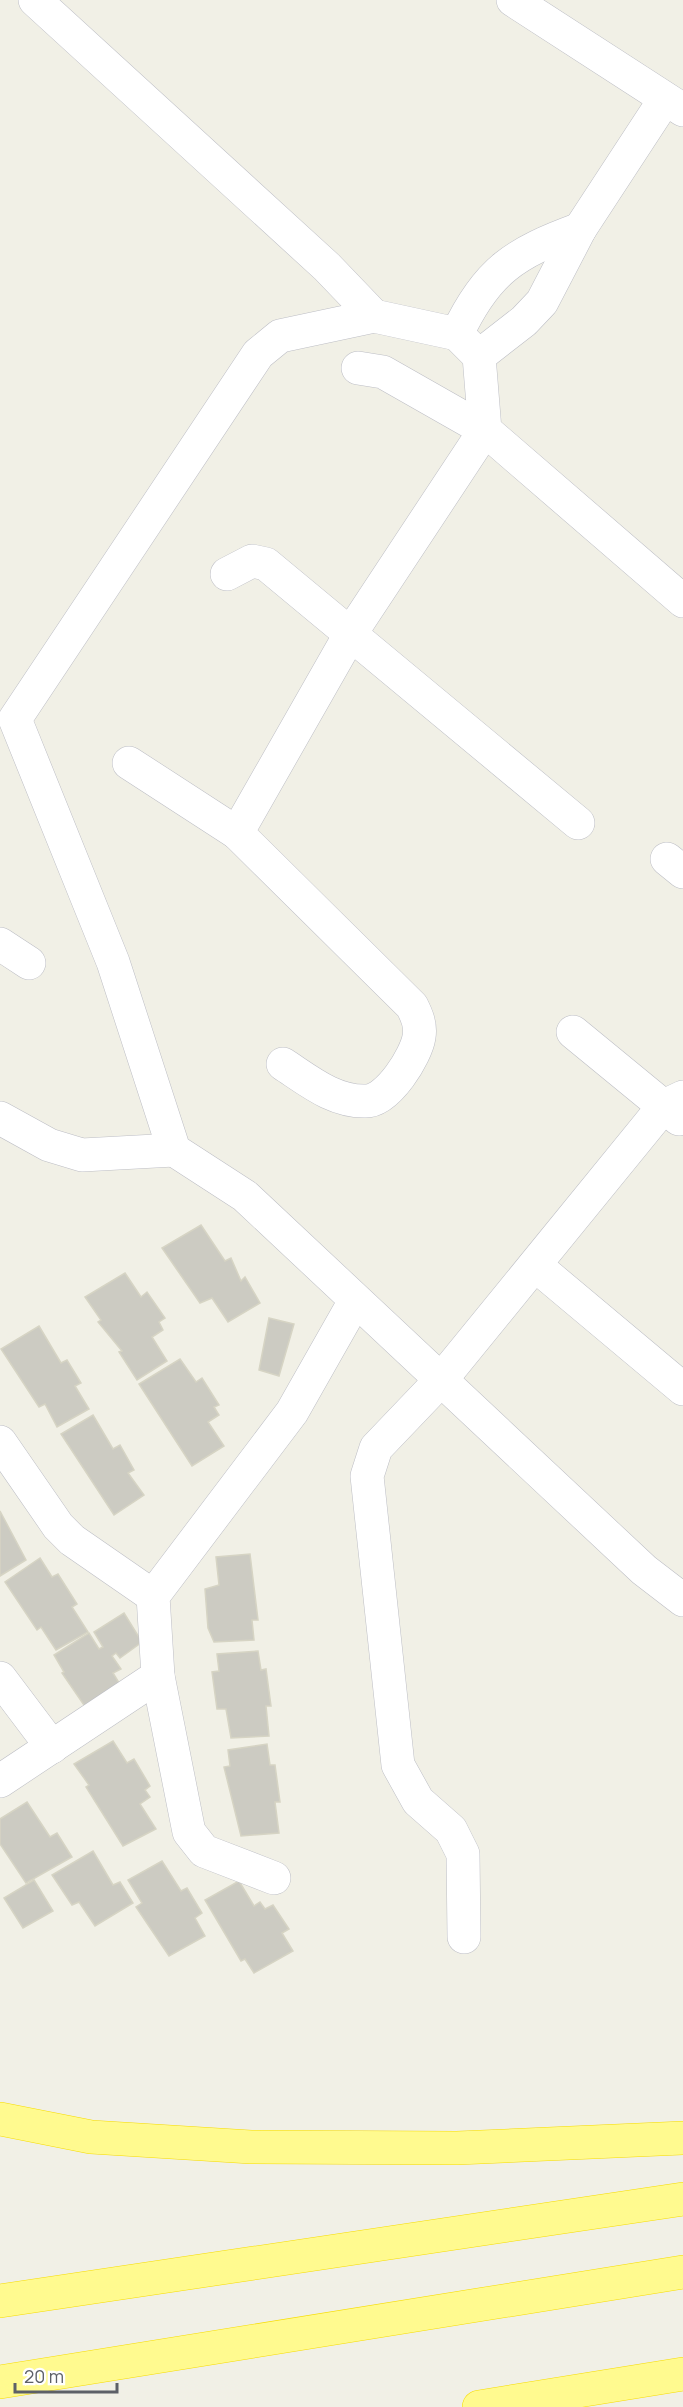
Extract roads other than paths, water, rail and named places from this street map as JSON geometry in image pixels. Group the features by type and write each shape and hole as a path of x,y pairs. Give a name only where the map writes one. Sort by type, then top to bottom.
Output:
{"highway":[{"path":"0,2119 91,2138 251,2147 457,2148 683,2138"},
{"path":"0,2301 683,2199"},
{"path":"0,2382 683,2272"},
{"path":"479,2407 683,2374"}],"street":[{"path":"35,0 327,267 374,316 468,345 524,321 542,302 580,229 674,105 513,0"},
{"path":"237,833 351,633 485,430 468,345 493,276 516,256 580,229"},
{"path":"174,1150 112,963 8,716 258,354 280,336 374,316"},
{"path":"358,368 383,372 485,430 683,601"},
{"path":"227,574 252,561 266,564 578,824"},
{"path":"129,763 237,833 412,1006 418,1019 420,1035 416,1052 384,1095 369,1102 347,1100 331,1094 284,1064"},
{"path":"0,944 29,963"},
{"path":"464,1937 463,1854 451,1830 418,1801 398,1765 367,1476 376,1448 440,1381 535,1265 677,1109 573,1032"},
{"path":"0,1118 49,1145 82,1155 174,1150 245,1196 644,1570 683,1600"},
{"path":"535,1265 683,1389"},
{"path":"274,1878 204,1851 189,1832 158,1676 153,1596 292,1412 355,1301"},
{"path":"0,1442 58,1526 72,1540 153,1596"},
{"path":"0,1781 158,1676"},
{"path":"0,1677 52,1747"}]}
